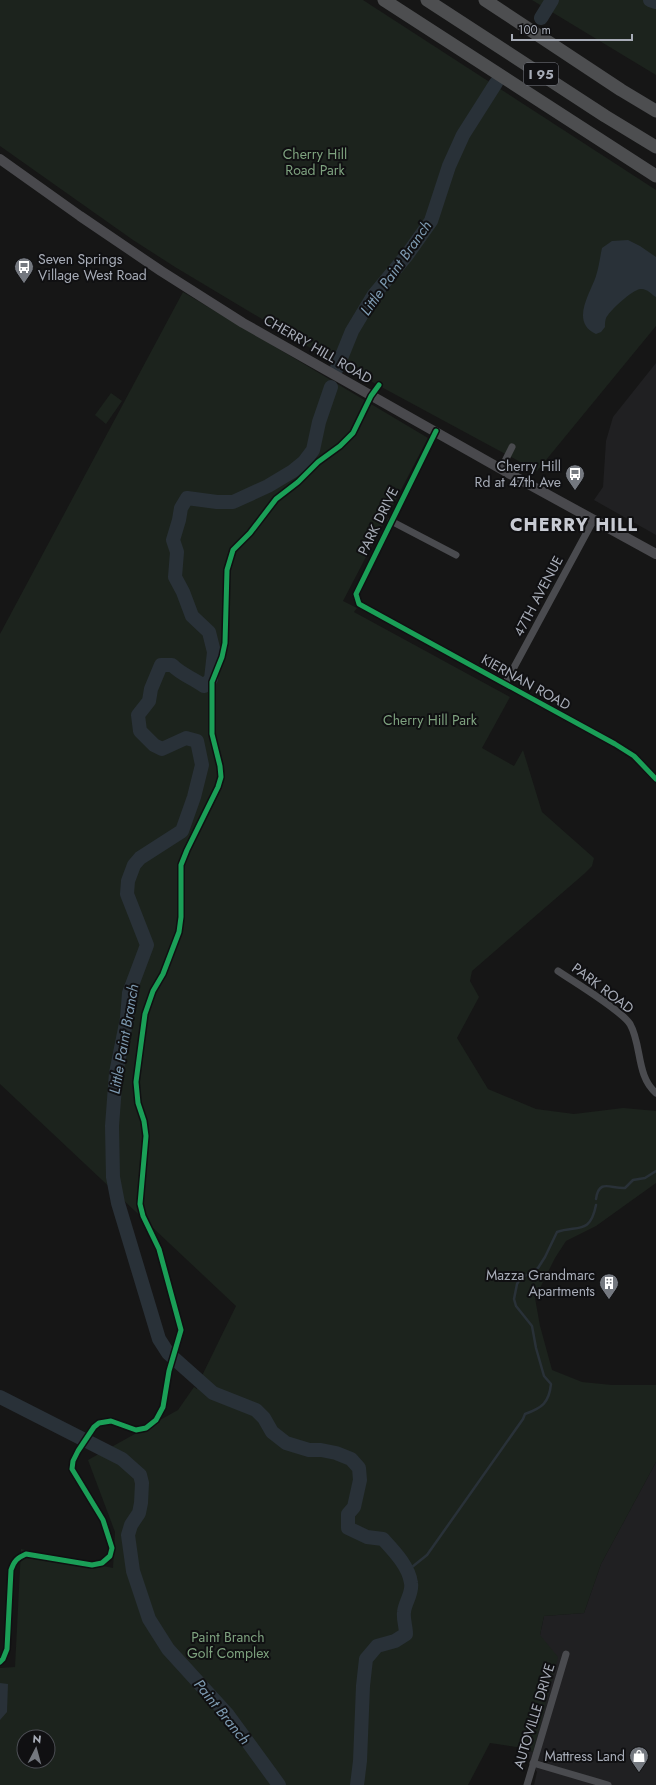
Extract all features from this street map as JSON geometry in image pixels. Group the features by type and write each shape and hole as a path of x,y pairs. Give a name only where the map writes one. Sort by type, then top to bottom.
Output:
{"highway":[{"path":"384,0 656,176"},
{"name":"I 95","path":"427,0 605,116 656,147"},
{"name":"I 95","path":"485,0 614,86 656,111"}],"main road":[{"name":"CHERRY HILL ROAD","path":"0,159 161,271 237,319 593,521 656,554"}],"street":[{"name":"PARK DRIVE","path":"378,615 359,604 356,594 436,431"},
{"path":"501,469 512,447"},
{"path":"391,520 456,555"},
{"name":"47TH AVENUE","path":"505,684 593,521"},
{"name":"KIERNAN ROAD","path":"378,615 615,744 634,756 656,780"},
{"name":"PARK ROAD","path":"558,971 611,1007 629,1022 642,1068 650,1088 656,1092"},
{"name":"AUTOVILLE DRIVE","path":"526,1785 566,1654"},
{"path":"533,1764 608,1785"}],"shaded area":[{"path":"628,240 656,257 656,297 647,290 636,290 622,300 610,312 606,318 605,327 601,332 596,334 588,329 584,322 583,315 584,307 597,273 602,248 612,241"},
{"path":"656,363 656,535 594,500 603,487 606,441 613,417"},
{"path":"656,1462 656,1785 534,1785 537,1772 523,1748 533,1752 540,1635 544,1616 584,1613 601,1564"},
{"path":"0,1683 8,1684 7,1712 0,1720"}],"green space":[{"name":"Cherry Hill Road Park","path":"0,0 363,0 656,190 656,326 537,471 324,356 175,267 133,240 0,146"},
{"path":"532,0 656,0 656,75"},
{"path":"183,292 428,438 343,601 357,608 354,612 510,697 482,748 514,766 523,750 542,812 594,858 592,866 584,874 472,971 470,981 479,997 457,1038 488,1089 536,1109 574,1114 623,1108 656,1111 656,1183 596,1226 566,1241 555,1258 535,1298 540,1326 552,1370 582,1382 612,1385 656,1385 656,1462 601,1564 584,1613 544,1616 540,1635 558,1657 533,1752 523,1748 490,1743 468,1785 0,1785 0,1668 15,1667 21,1549 113,1568 115,1532 88,1460 178,1410 194,1387 197,1389 197,1386 236,1306 0,1084 0,634"},
{"path":"111,393 122,401 106,424 95,415"}],"waterway":[{"name":"Little Paint Branch","path":"541,18 552,0"},
{"name":"Little Paint Branch","path":"650,0 656,2"},
{"name":"Little Paint Branch","path":"337,368 352,331 373,296 407,255 431,221 449,166 463,135 496,83"},
{"name":"Little Paint Branch","path":"331,387 319,422 313,450 304,462 293,471 268,486 233,502 217,502 187,498 181,508 173,540 177,552 175,577 183,592 192,616 209,632 214,652 211,679 204,686 172,665 161,665 151,689 149,701 138,715 140,731 154,745 162,749 186,738 197,741 202,765 194,797 182,831 140,858 134,865 128,881 127,894 147,945 129,993 127,1018 116,1073 112,1126 113,1177 118,1203 159,1339 168,1353 213,1393 256,1410 264,1418 272,1432 286,1443 309,1450 321,1450 336,1453 351,1459 359,1468 360,1480 354,1507 348,1514 348,1528 367,1537 383,1539 400,1559 410,1577 411,1590 404,1615 406,1634 395,1641 377,1646 366,1659 363,1686 360,1761 357,1785"},
{"path":"596,1199 600,1189 603,1187 625,1188 633,1180 645,1178 656,1171"},
{"path":"407,1571 427,1555 523,1419 525,1414 544,1404 551,1384 544,1376 536,1348 532,1326 516,1306 514,1299 517,1284 520,1279 538,1268 557,1232 587,1225 596,1205"},
{"name":"Paint Branch","path":"0,1397 122,1459 140,1475 142,1483 141,1503 139,1513 131,1525 128,1535 133,1571 149,1619 168,1649 228,1715 279,1785"}],"cycle path":[{"path":"0,1662 3,1659 7,1649 11,1570 16,1560 26,1554 92,1565 102,1563 110,1556 112,1548 103,1520 72,1469 73,1461 94,1427 99,1423 111,1421 136,1430 146,1428 156,1420 163,1407 169,1371 181,1330 159,1249 143,1216 140,1204 146,1136 144,1121 138,1103 136,1082 145,1014 153,991 163,974 179,932 181,917 181,865 218,787 221,777 220,766 212,734 212,682 222,657 225,643 227,570 233,550 250,533 276,499 298,482 318,462 340,446 353,433 371,396 379,385"},
{"path":"436,431 356,594 359,604 615,744 634,756 656,779"}],"place":[{"name":"Seven Springs Village West Road","path":"24,284"},
{"name":"Cherry Hill Rd at 47th Ave","path":"575,491"},
{"name":"Mazza Grandmarc Apartments","path":"609,1300"},
{"name":"Mattress Land","path":"639,1773"}],"district":[{"name":"CHERRY HILL","path":"574,525"}],"park label":[{"name":"Cherry Hill Park","path":"430,720"},
{"name":"Paint Branch Golf Complex","path":"228,1646"}]}
